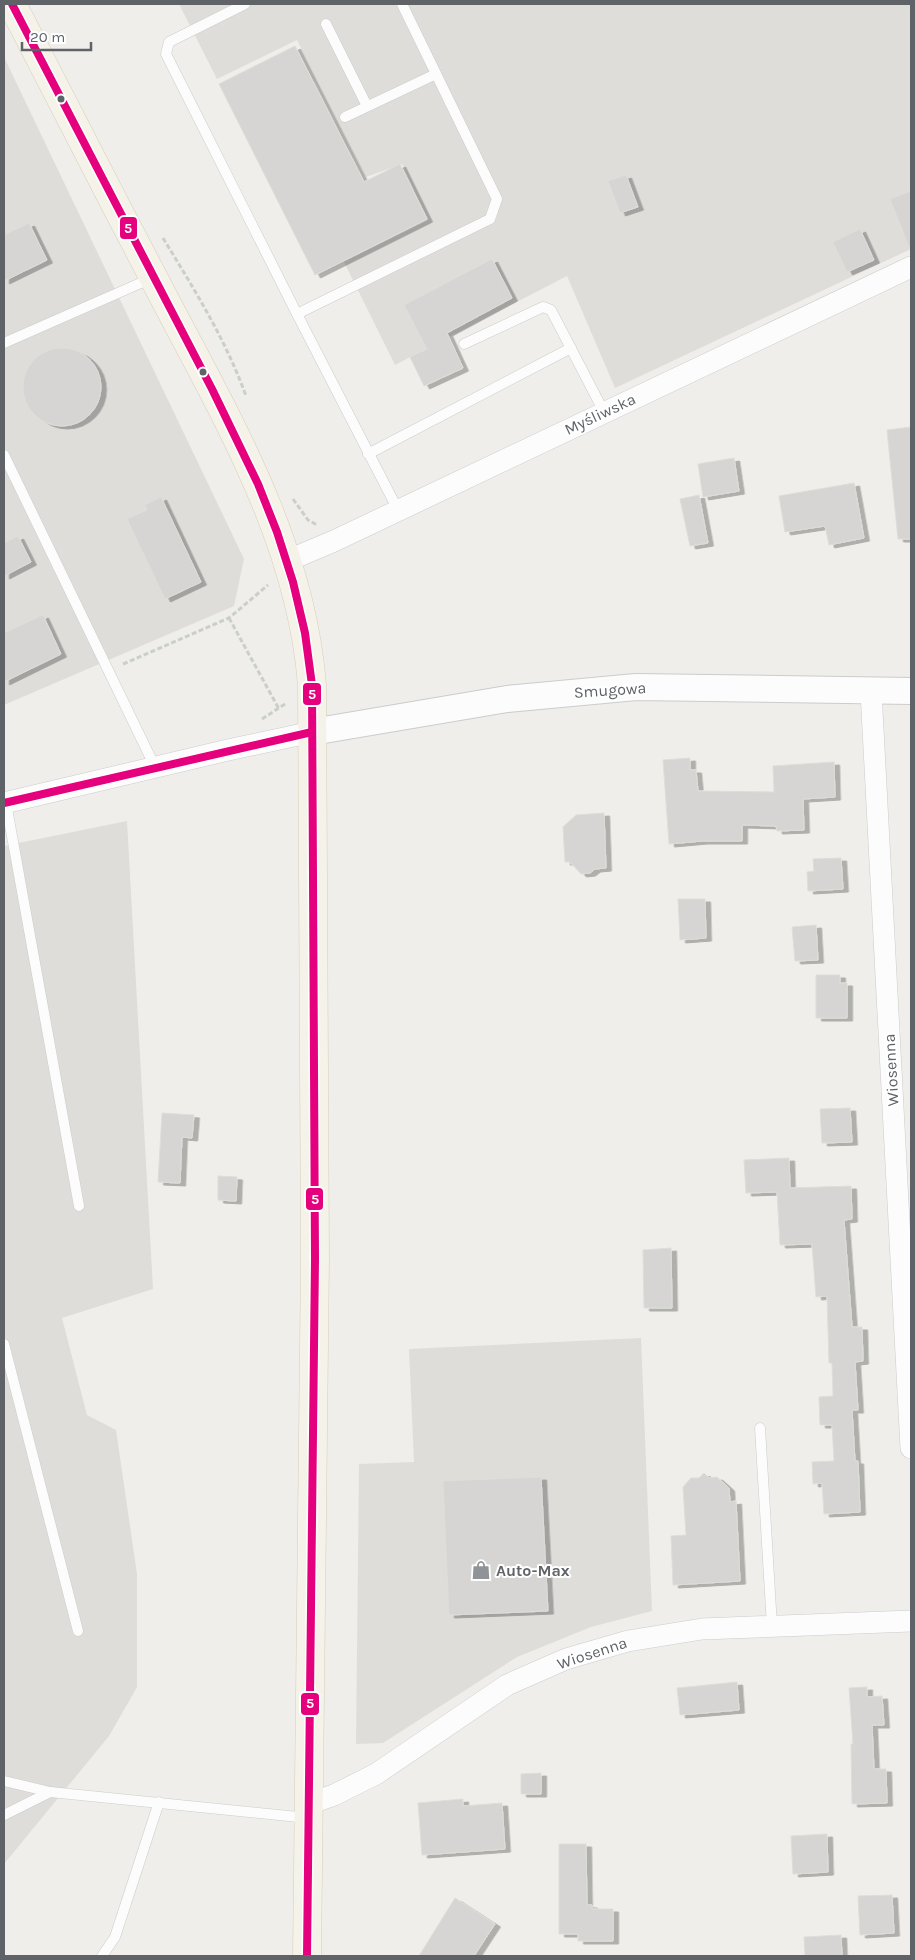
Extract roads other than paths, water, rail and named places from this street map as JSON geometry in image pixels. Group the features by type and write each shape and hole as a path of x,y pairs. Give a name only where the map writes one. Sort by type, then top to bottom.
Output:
{"main road":[{"path":"12,4 238,442 289,560 310,650 312,685 315,1259 306,1956"}],"street":[{"name":"Myśliwska","path":"289,560 911,267"},
{"name":"Smugowa","path":"312,732 507,699 636,687 911,691"},
{"name":"Wiosenna","path":"871,691 911,1448"},
{"path":"5,803 312,732"},
{"name":"Wiosenna","path":"308,1811 334,1795 376,1774 507,1685 566,1659 628,1641 702,1629 911,1622"}],"lane":[{"path":"245,4 169,42 166,54 398,510"},
{"path":"297,314 490,219 497,199 402,4"},
{"path":"326,24 367,106"},
{"path":"345,117 436,74"},
{"path":"4,342 153,277"},
{"path":"464,344 544,307 551,310 604,412"},
{"path":"368,454 571,348"},
{"path":"4,455 155,767"},
{"path":"5,803 78,1206"},
{"path":"4,1344 78,1632"},
{"path":"760,1428 772,1626"},
{"path":"4,1781 50,1792 159,1802 308,1811"},
{"path":"4,1815 50,1792"},
{"path":"102,1956 115,1937 159,1802"}],"place":[{"name":"Auto-Max","path":"481,1570"}]}
